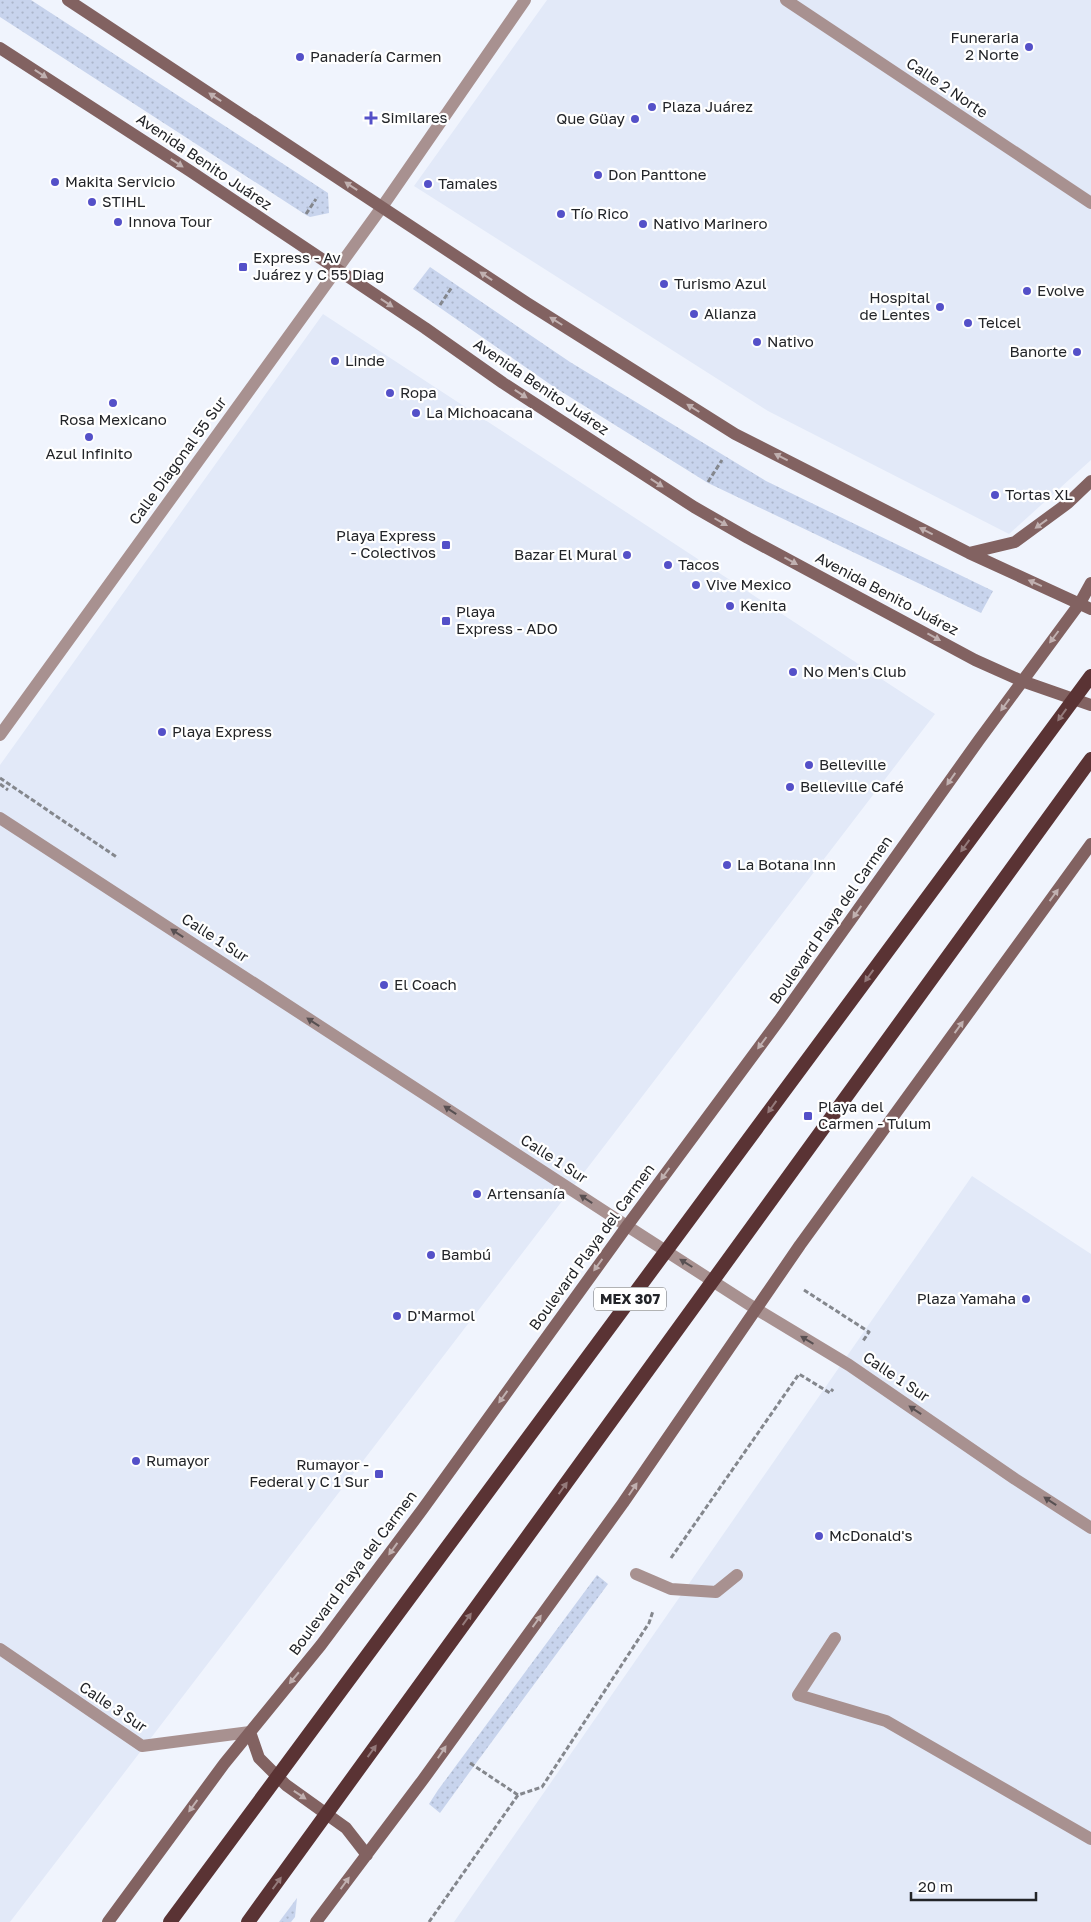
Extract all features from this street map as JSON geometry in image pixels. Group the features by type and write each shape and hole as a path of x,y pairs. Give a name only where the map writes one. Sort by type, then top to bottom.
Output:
{"highway":[{"name":"MEX 307","path":"170,1922 1091,676"},
{"name":"MEX 307","path":"248,1922 1091,759"}],"main road":[{"path":"68,0 527,303 735,434 969,553 1091,609"},
{"name":"Avenida Benito Juárez","path":"0,48 337,269 503,383 694,506 975,660 1022,682 1091,705"},
{"path":"969,553 1015,542 1068,503 1091,481"},
{"name":"Boulevard Playa del Carmen","path":"108,1922 224,1764 321,1645 780,1019 1080,603 1091,583"},
{"path":"316,1922 422,1781 623,1503 756,1308 1091,844"},
{"path":"250,1732 259,1758 286,1785 346,1828 367,1855"}],"street":[{"name":"Calle Diagonal 55 Sur","path":"0,735 337,269 526,0"},
{"name":"Calle 2 Norte","path":"786,0 1091,203"},
{"name":"Calle 1 Sur","path":"0,818 627,1226 848,1364 1015,1479 1091,1528"},
{"path":"636,1574 671,1588 716,1592 736,1575"},
{"path":"835,1638 798,1695 886,1721 1091,1838"},
{"name":"Calle 3 Sur","path":"0,1650 142,1746 250,1732"}],"path":[{"path":"306,215 316,198"},
{"path":"438,308 454,284"},
{"path":"708,483 724,457"},
{"path":"780,1275 869,1332 848,1364"},
{"path":"429,1922 498,1826 518,1794 542,1787 649,1623 667,1564 799,1374 830,1393 836,1386"}],"shaded area":[{"path":"0,0 31,0 328,193 329,213 310,217 306,215 0,17"},
{"path":"547,0 1091,0 1091,460 1009,534 768,411 414,186"},
{"path":"430,267 570,362 766,481 993,591 981,613 708,483 554,387 413,289"},
{"path":"323,314 935,714 10,1922 0,1922 0,765"},
{"path":"972,1176 1091,1254 1091,1922 454,1922"},
{"path":"597,1575 608,1584 440,1813 429,1804 438,1790"},
{"path":"297,1898 295,1917 291,1922 279,1922"}],"place":[{"name":"Funeraria 2 Norte","path":"1029,47"},
{"name":"Panadería Carmen","path":"300,57"},
{"name":"Plaza Juárez","path":"652,107"},
{"name":"Similares","path":"371,118"},
{"name":"Que Güay","path":"635,119"},
{"name":"Don Panttone","path":"598,175"},
{"name":"Makita Servicio","path":"55,182"},
{"name":"Tamales","path":"428,184"},
{"name":"STIHL","path":"92,202"},
{"name":"Tío Rico","path":"561,214"},
{"name":"Innova Tour","path":"118,222"},
{"name":"Nativo Marinero","path":"643,224"},
{"name":"Express - Av Juárez y C 55 Diag","path":"243,267"},
{"name":"Turismo Azul","path":"664,284"},
{"name":"Evolve","path":"1027,291"},
{"name":"Hospital de Lentes","path":"940,307"},
{"name":"Alianza","path":"694,314"},
{"name":"Telcel","path":"968,323"},
{"name":"Nativo","path":"757,342"},
{"name":"Banorte","path":"1077,352"},
{"name":"Linde","path":"335,361"},
{"name":"Ropa","path":"390,393"},
{"name":"Rosa Mexicano","path":"113,403"},
{"name":"La Michoacana","path":"416,413"},
{"name":"Azul Infinito","path":"89,437"},
{"name":"Tortas XL","path":"995,495"},
{"name":"Playa Express - Colectivos","path":"446,545"},
{"name":"Bazar El Mural","path":"627,555"},
{"name":"Tacos","path":"668,565"},
{"name":"Vive Mexico","path":"696,585"},
{"name":"Kenita","path":"730,606"},
{"name":"Playa Express - ADO","path":"446,621"},
{"name":"No Men's Club","path":"793,672"},
{"name":"Playa Express","path":"162,732"},
{"name":"Belleville","path":"809,765"},
{"name":"Belleville Café","path":"790,787"},
{"name":"La Botana Inn","path":"727,865"},
{"name":"El Coach","path":"384,985"},
{"name":"Playa del Carmen - Tulum","path":"808,1116"},
{"name":"Artensanía","path":"477,1194"},
{"name":"Bambú","path":"431,1255"},
{"name":"Plaza Yamaha","path":"1026,1299"},
{"name":"D'Marmol","path":"397,1316"},
{"name":"Rumayor","path":"136,1461"},
{"name":"Rumayor - Federal y C 1 Sur","path":"379,1474"},
{"name":"McDonald's","path":"819,1536"}]}
